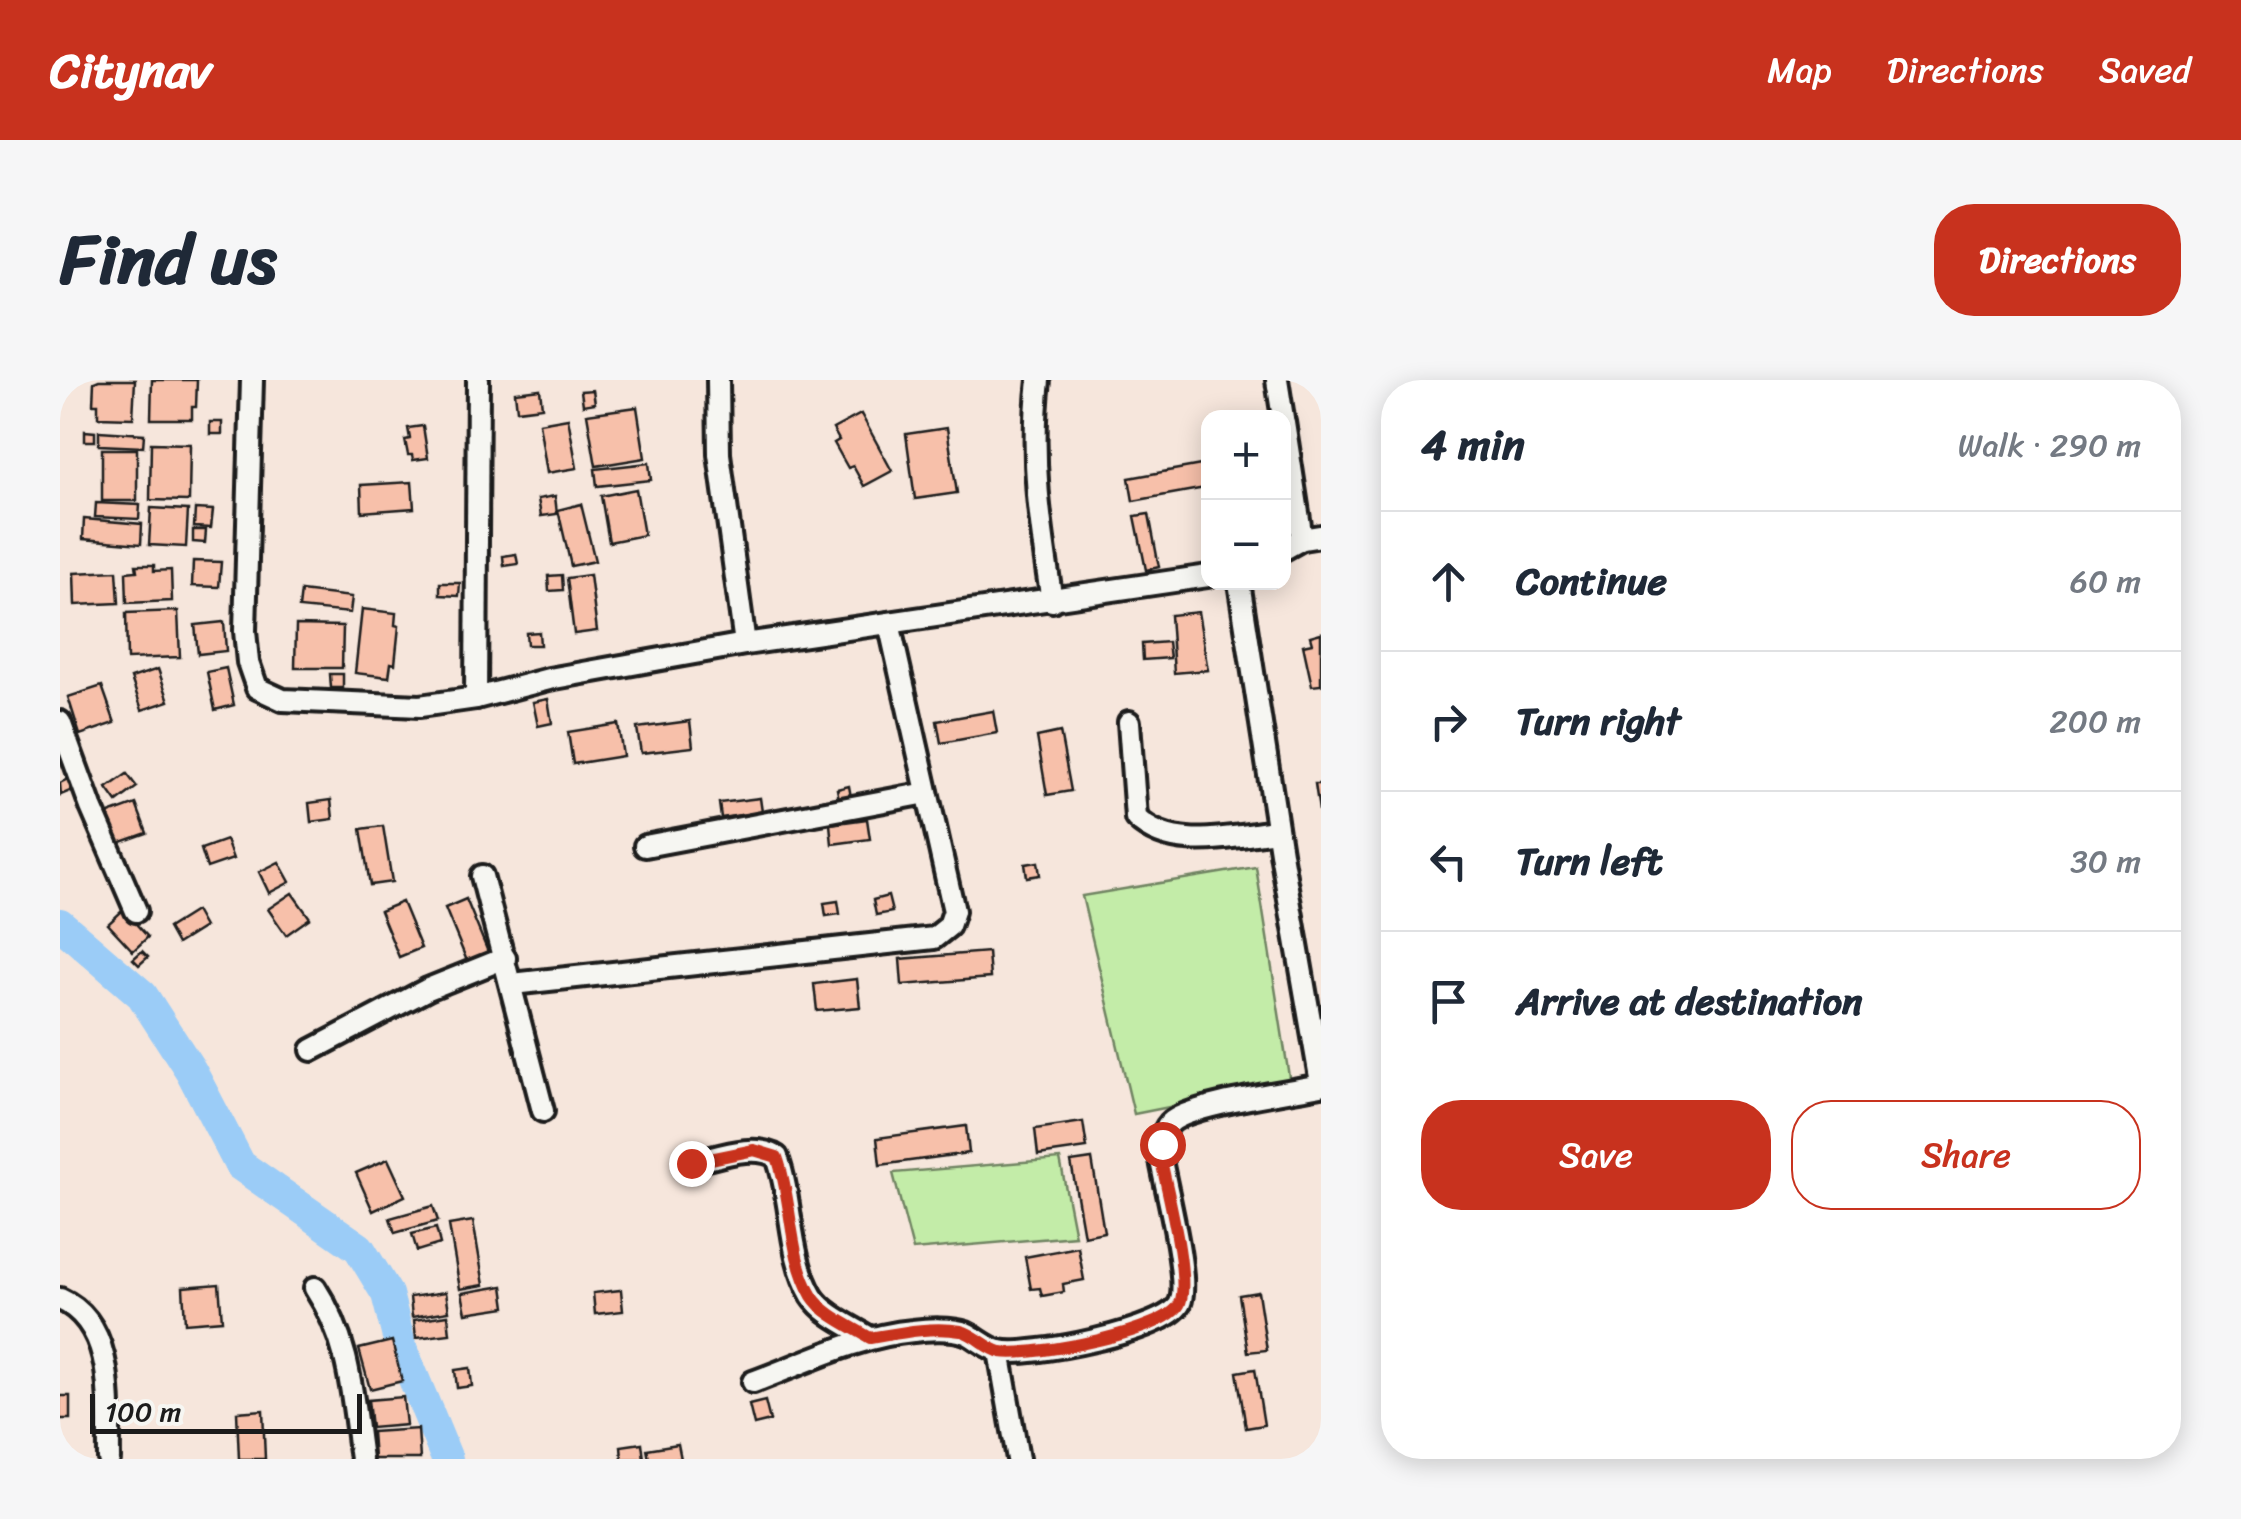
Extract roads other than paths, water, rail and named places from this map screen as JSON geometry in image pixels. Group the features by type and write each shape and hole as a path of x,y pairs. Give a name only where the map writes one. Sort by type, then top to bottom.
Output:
{"street":[{"path":"252,380 245,631 248,662 258,688 283,700 420,706 745,644 1201,577"},
{"path":"476,698 478,380"},
{"path":"718,380 719,454 745,644"},
{"path":"1039,380 1034,434 1036,497 1052,600"},
{"path":"1277,380 1282,410"},
{"path":"1291,471 1302,542"},
{"path":"753,1382 870,1338 916,1330 963,1332 999,1352 1079,1344 1164,1320 1180,1306 1184,1284 1161,1160 1168,1125 1188,1112 1321,1084 1240,590"},
{"path":"512,984 934,938 950,926 954,910 888,623"},
{"path":"60,722 136,911"},
{"path":"1129,722 1136,818 1151,832 1197,839 1277,831"},
{"path":"644,846 928,792"},
{"path":"482,876 543,1111"},
{"path":"312,1050 428,988 505,958"},
{"path":"691,1163 754,1150 777,1157 799,1258 812,1296 827,1312 870,1338"},
{"path":"315,1288 334,1317 346,1358 360,1459"},
{"path":"60,1299 75,1306 107,1364 109,1459"},
{"path":"999,1352 1018,1459"}],"waterway":[{"path":"60,924 142,995 191,1071 240,1165 359,1248 387,1294 400,1345 447,1459"}]}
